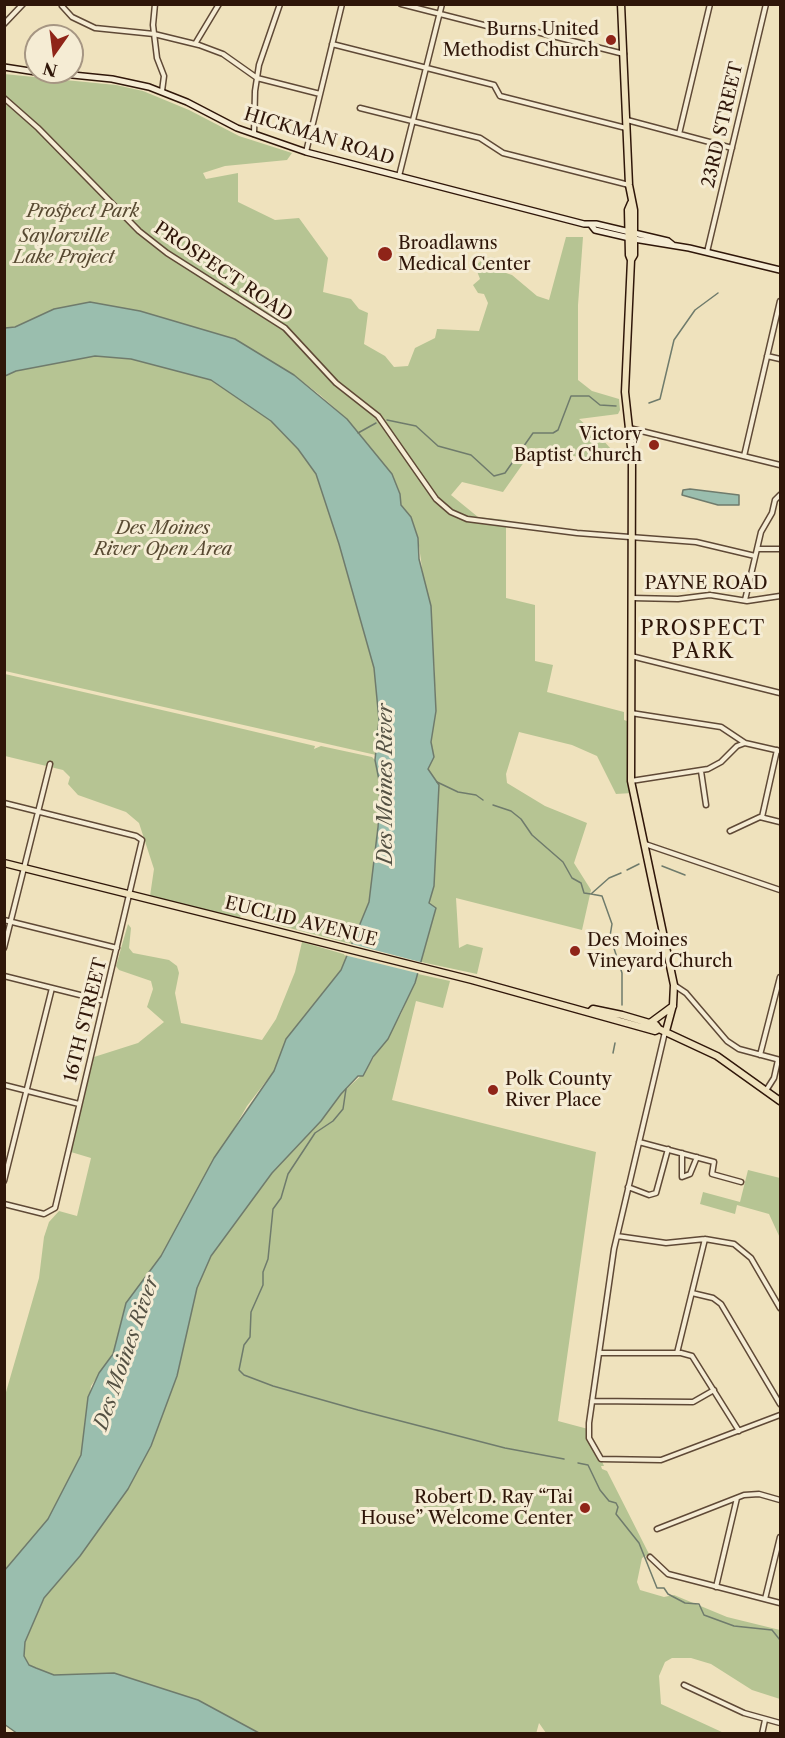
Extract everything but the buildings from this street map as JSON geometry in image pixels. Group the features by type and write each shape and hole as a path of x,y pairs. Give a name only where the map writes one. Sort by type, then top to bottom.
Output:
{"main road":[{"path":"621,4 632,236 625,392 632,456 631,781 675,985 673,1005 662,1030 708,1051 767,1089 780,1101"},
{"path":"4,67 24,70"},
{"name":"HICKMAN ROAD","path":"84,76 112,79 162,91 222,122 306,152 591,225 596,224 632,236 668,241 673,245 780,270"},
{"name":"EUCLID AVENUE","path":"4,863 332,945 655,1031 662,1030"},
{"path":"650,1023 673,1005"},
{"name":"EUCLID AVENUE","path":"590,1012 593,1009 656,1024 662,1030"}],"street":[{"path":"4,24 22,4"},
{"path":"56,4 63,5 72,17 96,28 154,34 195,44 223,54 256,78 320,94"},
{"path":"155,4 154,34 157,58 164,76 162,91"},
{"path":"195,44 219,4"},
{"path":"254,134 256,78 264,46 280,4"},
{"path":"306,152 342,4"},
{"path":"401,4 502,30 513,26 624,54"},
{"path":"399,176 442,4"},
{"path":"679,134 710,4"},
{"name":"23RD STREET","path":"707,252 766,4"},
{"path":"332,44 494,85 500,96 626,128"},
{"name":"PROSPECT ROAD","path":"4,98 38,128 139,231 167,253 285,328 336,383 378,416 436,499 451,512 466,519 632,539 696,542 755,556"},
{"path":"360,108 480,138 503,153 629,185"},
{"path":"626,120 732,148"},
{"path":"744,456 780,301"},
{"path":"767,356 780,359"},
{"path":"628,428 780,465"},
{"path":"745,600 761,532 780,495"},
{"path":"757,549 780,549"},
{"name":"PAYNE ROAD","path":"631,598 678,599 710,595 745,600 780,597"},
{"path":"631,656 780,693"},
{"path":"630,713 721,727 745,743 779,750 762,817"},
{"path":"631,781 701,771 715,766 737,746 745,743"},
{"path":"4,948 50,764"},
{"path":"701,771 706,805"},
{"path":"4,803 38,812"},
{"name":"16TH STREET","path":"4,1204 44,1214 55,1208 142,840 136,836 38,812"},
{"path":"730,831 762,817 780,822"},
{"path":"644,844 780,890"},
{"path":"4,920 117,948"},
{"path":"4,976 104,1001"},
{"path":"760,1055 780,977"},
{"path":"675,985 686,993 722,1036 739,1048 779,1060 774,1078 767,1089"},
{"path":"4,1181 52,988"},
{"path":"662,1030 617,1236 588,1432 598,1457 605,1460 662,1460 780,1415"},
{"path":"4,1085 79,1104"},
{"path":"639,1142 714,1162 712,1174 741,1182"},
{"path":"628,1187 649,1195 656,1193 668,1149"},
{"path":"681,1153 682,1176 690,1174 697,1157"},
{"path":"617,1236 674,1243 705,1239 724,1241 746,1252 780,1308"},
{"path":"676,1353 705,1239"},
{"path":"692,1293 713,1298 721,1304 780,1404"},
{"path":"599,1353 687,1354 696,1360 739,1431"},
{"path":"592,1401 693,1402 714,1390"},
{"path":"657,1528 738,1497 754,1494 780,1500"},
{"path":"716,1587 738,1497"},
{"path":"765,1599 780,1538"},
{"path":"650,1557 668,1574 780,1603"},
{"path":"684,1685 730,1708 780,1723"},
{"path":"762,1734 765,1720"}],"green space":[{"name":"Prospect Park","path":"4,74 24,76 24,84 84,84 84,82 143,91 189,110 239,136 292,153 287,160 225,166 203,173 206,179 238,173 238,202 275,220 299,218 328,258 323,292 351,299 359,309 368,313 364,344 385,356 394,367 408,366 415,348 435,338 437,329 479,331 488,303 484,294 478,293 473,285 480,279 475,266 481,261 489,257 508,260 510,262 503,272 512,275 537,296 549,300 566,237 583,237 578,305 578,380 592,391 619,399 620,410 618,414 579,419 602,439 611,449 611,453 599,450 589,459 534,448 503,492 462,482 451,495 478,517 506,520 506,598 535,605 535,661 553,665 547,692 624,712 624,720 630,722 632,793 616,794 597,756 572,745 519,732 506,774 507,783 545,806 587,823 574,863 591,890 582,930 456,898 459,948 467,944 483,948 477,974 421,962 433,919 429,903 437,839 439,785 428,770 434,756 431,742 436,711 434,659 418,538 411,517 401,505 400,493 392,474 347,419 294,375 235,339 140,311 90,302 54,309 15,327 5,328"},
{"name":"Des Moines River Open Area","path":"95,356 131,359 211,380 271,421 298,449 316,474 339,544 374,668 379,720 376,755 5,671 5,376 16,371"},
{"path":"5,674 315,746 314,749 321,746 372,757 375,760 380,785 375,861 369,902 351,944 270,923 275,905 245,898 240,918 150,896 154,869 139,823 126,812 78,795 68,784 70,777 63,770 5,756"},
{"path":"128,924 131,928 129,948 133,953 169,960 177,966 179,973 175,993 181,1023 262,1040 276,1019 295,972 302,942 347,955 341,970 286,1039 274,1071 247,1106 161,1256 132,1296 123,1314 113,1354 91,1386 81,1455 48,1519 5,1571 4,1399 39,1278 44,1237 49,1222 59,1211 77,1216 91,1158 71,1152 92,1063 94,1057 138,1043 164,1022 147,1007 153,989 151,981 119,970 116,966"},
{"path":"418,974 450,981 443,1008 416,1001 392,1100 596,1152 558,1421 588,1429 604,1466 601,1466 602,1469 607,1471 649,1554 642,1558 637,1582 640,1590 664,1597 674,1595 727,1617 780,1630 780,1699 752,1690 711,1664 691,1658 672,1658 665,1662 659,1676 661,1704 724,1733 546,1733 539,1723 536,1734 259,1733 198,1700 114,1673 54,1675 29,1665 24,1656 25,1642 44,1598 80,1556 128,1489 151,1446 177,1376 197,1288 211,1256 272,1173 321,1121 341,1094 364,1073 401,1014"},
{"path":"748,1170 780,1178 780,1238 769,1214 737,1205 735,1214 700,1204 703,1192 740,1202"}],"water":[{"name":"Des Moines River","path":"90,302 140,311 235,339 294,375 347,419 392,474 400,494 401,505 411,517 418,538 419,559 431,606 436,711 431,742 434,757 428,769 439,785 434,886 429,903 436,908 415,983 388,1039 373,1057 363,1076 358,1076 341,1094 321,1121 272,1173 211,1256 197,1288 177,1376 151,1446 128,1489 80,1556 44,1598 25,1642 24,1656 29,1665 54,1675 114,1673 198,1700 259,1733 18,1734 4,1724 4,1571 48,1519 81,1455 88,1397 99,1373 113,1354 126,1303 161,1256 214,1158 274,1071 286,1039 341,970 369,902 378,827 380,785 375,760 379,720 374,668 339,544 316,474 298,449 271,421 211,380 131,359 95,356 16,371 5,376 5,328 15,327 54,309"},
{"path":"683,490 739,495 739,505 718,505 682,495"}],"pier":[{"path":"348,943 424,963 421,974 344,955"}],"waterway":[{"path":"649,403 660,399 674,340 695,310 718,293"},
{"path":"387,420 416,426 438,446 471,455 494,476 505,473 533,433 553,433 558,430 571,396 589,396 600,405 616,406"},
{"path":"358,433 376,423"},
{"path":"437,782 458,792 476,795 483,800"},
{"path":"493,805 511,811 521,819 532,835 563,862 572,878 581,883 584,893 591,894 609,878 621,873"},
{"path":"627,870 639,864"},
{"path":"662,866 685,875"},
{"path":"591,894 602,896 612,924 610,936 622,973 622,1005"},
{"path":"613,1053 615,1043"},
{"path":"346,1089 343,1109 333,1121 315,1133 288,1174 281,1198 273,1209 263,1285 251,1312 250,1337 244,1345 239,1370 244,1375 273,1386 358,1410 505,1448 564,1459"},
{"path":"578,1463 588,1465 600,1490 609,1501 616,1503 618,1507 616,1514 639,1543 657,1588 664,1588 668,1594 685,1603 699,1604 704,1615 734,1626 772,1630 780,1640"}],"place":[{"name":"Burns United Methodist Church","path":"611,40"},
{"name":"Broadlawns Medical Center","path":"385,254"},
{"name":"Victory Baptist Church","path":"654,445"},
{"name":"Des Moines Vineyard Church","path":"575,951"},
{"name":"Polk County River Place","path":"493,1090"},
{"name":"Robert D. Ray “Tai House” Welcome Center","path":"585,1508"}],"district":[{"name":"PROSPECT PARK","path":"703,640"}],"park label":[{"name":"Saylorville Lake Project","path":"64,247"}]}
